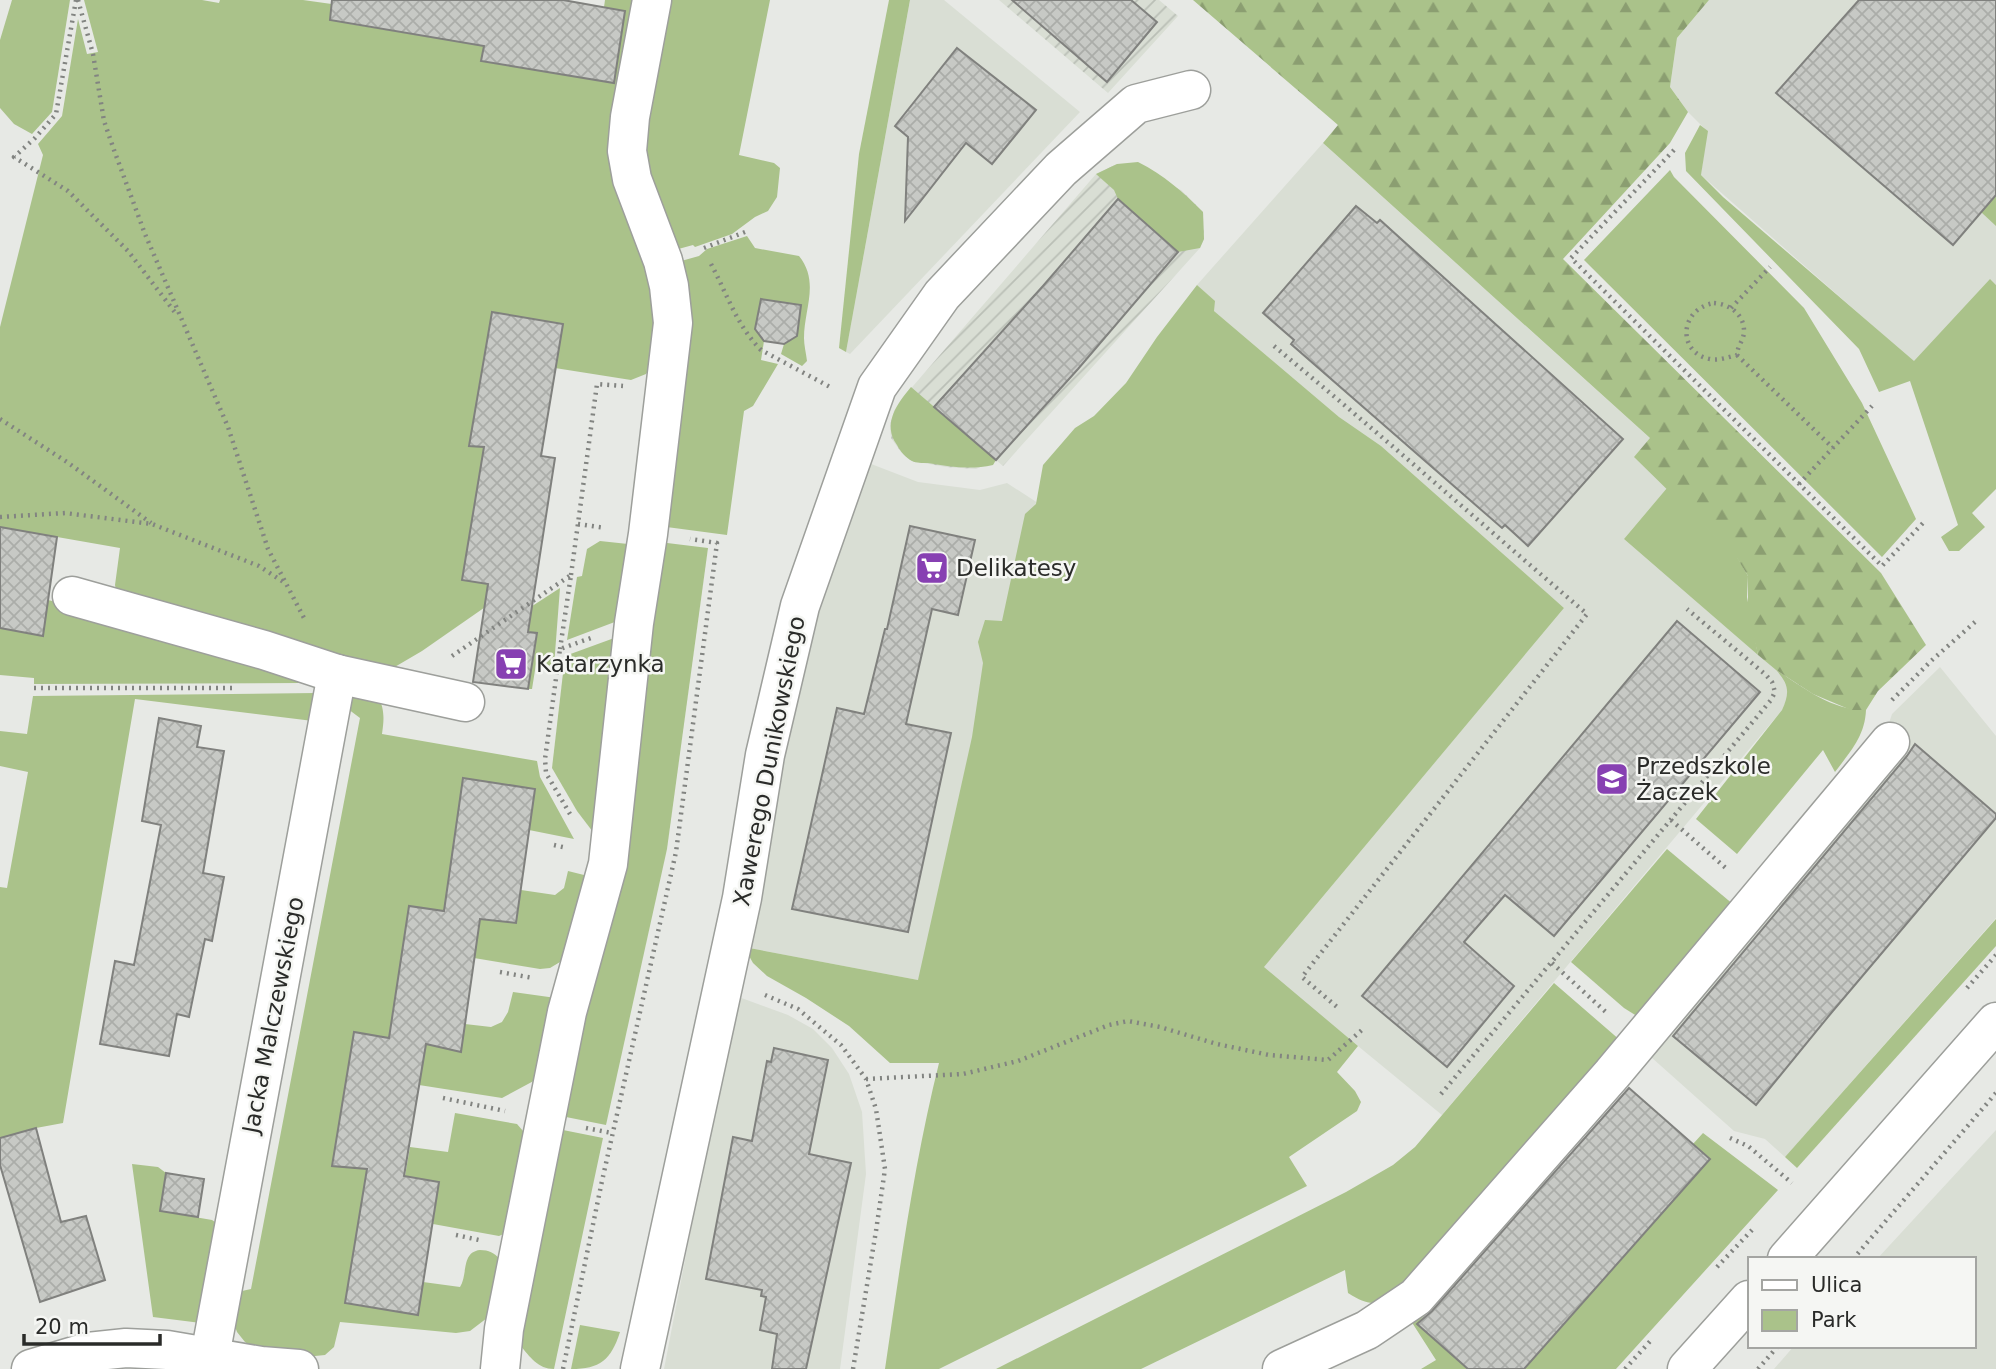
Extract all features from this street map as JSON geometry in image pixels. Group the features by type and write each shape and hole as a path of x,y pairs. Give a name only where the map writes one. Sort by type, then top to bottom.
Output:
{"street":[{"path":"500,1369 504,1329 567,1012 608,864 634,623 648,534 673,323 669,286 660,249 632,179 627,150 630,117 652,0"},
{"name":"Xawerego Dunikowskiego","path":"640,1369 742,898 765,755 800,606 877,387 942,295 1061,169 1136,104 1191,90"},
{"path":"72,596 264,650 337,674 465,702"},
{"name":"Jacka Malczewskiego","path":"210,1356 337,674"},
{"path":"1282,1369 1367,1330 1416,1297 1612,1074 1890,742"},
{"path":"1789,1257 1996,1022"},
{"path":"1687,1369 1748,1301"},
{"path":"31,1369 88,1352 126,1348 167,1350 261,1366 299,1369"}],"path":[{"path":"77,0 56,114 14,157 68,191 128,251 182,322"},
{"path":"77,0 93,54 104,121 145,234 228,427 268,549 323,655 337,674"},
{"path":"1674,150 1571,258 1882,566 1923,523"},
{"path":"745,232 702,248 752,341 761,350 870,408"},
{"path":"1731,308 1770,267"},
{"path":"1737,355 1711,360 1694,351 1689,342 1687,324 1697,309 1704,304 1723,304 1738,314 1744,332 1737,355 1833,448"},
{"path":"1274,346 1379,433 1587,614 1302,976 1337,1007"},
{"path":"608,864 571,816 546,773 545,759 597,384 664,388"},
{"path":"1799,484 1872,406"},
{"path":"0,419 67,462 152,524"},
{"path":"0,517 65,513 152,524 259,566 286,584"},
{"path":"563,1369 612,1133 676,852 717,543 696,540"},
{"path":"405,689 571,575"},
{"path":"1441,1094 1771,700 1775,692 1766,675 1687,609"},
{"path":"1894,698 1975,622"},
{"path":"560,649 634,623"},
{"path":"34,688 241,688"},
{"path":"1671,820 1723,865"},
{"path":"1552,962 1609,1015"},
{"path":"723,984 757,992 798,1009 841,1045 866,1079 877,1109 885,1169 853,1369"},
{"path":"866,1079 963,1074 1017,1062 1109,1025 1128,1021 1269,1055 1328,1060 1363,1029"},
{"path":"1855,1257 1996,1093"},
{"path":"588,1128 612,1133"},
{"path":"1730,1138 1748,1146 1792,1183"},
{"path":"1758,1369 1776,1348"}],"shaded area":[{"path":"910,0 944,0 1080,112 850,354 846,352"},
{"path":"999,0 1159,0 1178,16 1108,93"},
{"path":"1709,0 1996,0 1996,285 1990,280 1914,362 1701,175 1707,131 1688,112 1670,87 1677,38"},
{"path":"1323,143 1651,439 1635,457 1667,488 1624,539 1786,680 1788,697 1782,710 1442,1115 1263,968 1564,608 1214,311 1214,301 1197,285"},
{"path":"1117,164 1181,190 1203,212 1204,239 1200,248 1003,466 996,460 976,469 912,461 891,438 890,425 901,400 1096,174"},
{"path":"866,462 918,482 980,490 1007,483 1061,518 955,987 744,947 816,608"},
{"path":"1940,667 1996,736 1996,918 1785,1157 1765,1139 1734,1131 1642,1049 1895,733 1889,723 1892,714"},
{"path":"736,996 788,1015 813,1029 832,1048 849,1074 862,1112 866,1174 840,1369 664,1369"},
{"path":"1996,1130 1996,1369 1774,1369 1792,1348 1975,1348 1975,1257 1879,1257"}],"green space":[{"path":"12,0 70,0 52,112 32,134 14,124 0,108 0,40"},
{"path":"84,0 202,0 219,3 220,0 303,0 353,7 351,24 484,46 482,61 614,82 625,11 604,7 605,0 637,0 613,142 656,291 651,367 646,374 631,380 555,368 492,313 469,446 484,447 462,580 534,592 491,603 393,668 328,656 116,590 120,548 0,527 0,327 43,155 38,144 62,116 78,19 87,54 98,52"},
{"path":"663,0 770,0 739,155 774,163 780,168 777,197 768,211 732,234 695,247 693,245 671,251 648,188 640,127"},
{"path":"889,0 910,0 846,352 839,348 859,154"},
{"path":"1193,0 1709,0 1677,38 1670,87 1688,112 1670,143 1563,259 1881,573 1926,645 1878,691 1866,710 1851,710 1813,694 1758,655 1748,613 1748,576 1737,558 1634,457 1650,438 1323,143 1338,125"},
{"path":"1700,125 1708,131 1701,175 1723,197 1914,361 1990,279 1996,285 1996,489 1972,513 1985,527 1959,551 1949,551 1941,537 1958,525 1910,381 1879,392 1859,349 1686,171 1685,153"},
{"path":"1138,162 1173,184 1203,212 1204,239 1200,248 1178,252 1118,199 1114,190 1096,174 1117,164"},
{"path":"1670,170 1804,308 1862,403 1916,519 1882,557 1584,260"},
{"path":"1996,195 1996,226 1981,212"},
{"path":"747,236 755,248 799,256 805,266 810,286 804,338 807,361 802,366 781,354 784,344 797,335 801,306 761,299 755,328 764,341 761,360 778,364 753,406 744,411 727,535 659,526 674,263 699,256 707,249"},
{"path":"1197,285 1215,301 1214,311 1339,417 1381,446 1564,608 1264,967 1358,1046 1337,1072 1355,1091 1361,1102 1357,1111 1289,1157 1307,1186 939,1369 885,1369 915,1177 939,1063 890,1063 849,1026 767,976 753,963 744,947 918,980 972,737 983,663 978,642 985,620 1002,621 1025,514 1036,504 1043,465 1075,428 1094,416 1126,383"},
{"path":"911,387 996,460 993,465 953,467 915,462 905,456 893,437 891,422 896,407"},
{"path":"1667,488 1737,557 1748,576 1747,597 1758,655 1624,539"},
{"path":"600,541 628,544 620,620 567,640 577,577 582,576 587,549"},
{"path":"659,542 708,548 667,849 606,1125 561,1116"},
{"path":"560,588 554,666 536,664 532,689 528,689 537,633 500,627"},
{"path":"48,600 86,609 309,681 34,684 34,678 0,675 0,628 43,636"},
{"path":"617,637 593,832 577,811 552,768 565,656"},
{"path":"1776,670 1829,702 1866,710 1865,719 1856,743 1835,772 1823,750 1737,854 1696,819 1782,710 1787,689"},
{"path":"316,693 313,721 135,699 63,1123 0,1138 0,887 7,888 28,772 0,766 0,731 27,734 33,696"},
{"path":"353,694 378,696 383,715 382,734 537,761 540,777 574,839 529,830 535,789 464,778 444,911 409,906 389,1038 354,1033 333,1166 367,1169 345,1303 417,1315 423,1282 460,1287 467,1259 474,1252 483,1250 500,1259 487,1318 470,1331 456,1333 340,1322 334,1347 325,1355 305,1357 255,1349 245,1342 233,1321 233,1293 251,1289 360,718 344,706"},
{"path":"1667,849 1734,905 1640,1018 1624,1008 1571,962"},
{"path":"568,871 588,876 569,951 560,962 550,968 540,969 474,958 480,919 516,923 521,890 555,895 564,888"},
{"path":"1996,919 1996,946 1797,1168 1785,1157"},
{"path":"1554,983 1621,1041 1397,1297 1371,1303 1355,1297 1348,1293 1345,1270 1141,1369 996,1369 1346,1192 1393,1165 1415,1147"},
{"path":"513,992 556,998 541,1077 502,1098 419,1085 426,1044 465,1024 491,1027 502,1022 508,1012"},
{"path":"455,1113 517,1124 526,1138 508,1232 499,1236 433,1224 439,1182 405,1176 410,1147 448,1152"},
{"path":"558,1129 603,1138 554,1369 539,1365 520,1345"},
{"path":"1703,1133 1778,1190 1616,1369 1524,1369 1710,1159 1693,1144"},
{"path":"132,1164 158,1167 166,1173 160,1211 212,1220 221,1226 201,1323 153,1317"},
{"path":"1495,1235 1417,1324 1468,1369 1421,1369 1436,1360 1411,1321"},
{"path":"580,1325 620,1332 613,1350 603,1361 590,1367 571,1369"}],"building":[{"path":"332,0 563,0 625,11 614,83 481,61 484,46 330,20"},
{"path":"1012,0 1131,0 1157,22 1107,82"},
{"path":"1859,0 1996,0 1996,195 1953,245 1776,93"},
{"path":"957,48 1036,110 992,164 966,143 905,221 908,137 895,126"},
{"path":"1118,199 1178,252 996,460 934,407"},
{"path":"1356,206 1377,223 1380,220 1623,439 1528,546 1505,525 1502,528 1291,344 1294,340 1263,313"},
{"path":"761,299 801,305 797,336 784,344 764,341 755,329"},
{"path":"492,312 563,324 541,456 555,458 528,632 537,633 528,689 473,682 488,584 462,580 484,447 469,446"},
{"path":"910,526 975,540 958,615 932,609 906,724 951,733 908,932 792,909 837,708 864,714 887,629"},
{"path":"0,527 57,537 43,636 0,628"},
{"path":"1677,621 1760,692 1554,936 1505,895 1464,942 1514,986 1447,1067 1362,996"},
{"path":"159,718 201,726 197,747 224,751 203,873 224,877 212,941 205,939 189,1017 177,1014 169,1056 100,1044 115,961 134,965 161,825 142,821"},
{"path":"1915,744 1996,814 1996,818 1756,1105 1673,1036"},
{"path":"463,778 535,789 516,923 480,919 461,1052 426,1044 404,1176 439,1182 418,1315 345,1303 367,1169 332,1166 354,1032 389,1038 409,906 444,911"},
{"path":"774,1048 828,1060 809,1154 851,1163 806,1369 772,1369 777,1334 760,1330 766,1297 761,1296 762,1290 706,1279 733,1137 752,1141 767,1061 771,1062"},
{"path":"1629,1088 1710,1159 1524,1369 1468,1369 1417,1324 1432,1311"},
{"path":"36,1128 61,1222 86,1216 105,1280 40,1302 0,1165 0,1138"},
{"path":"166,1173 204,1179 198,1217 160,1211"}],"place":[{"name":"Delikatesy","path":"932,568"},
{"name":"Katarzynka","path":"511,664"},
{"name":"Przedszkole Żaczek","path":"1612,779"}]}
